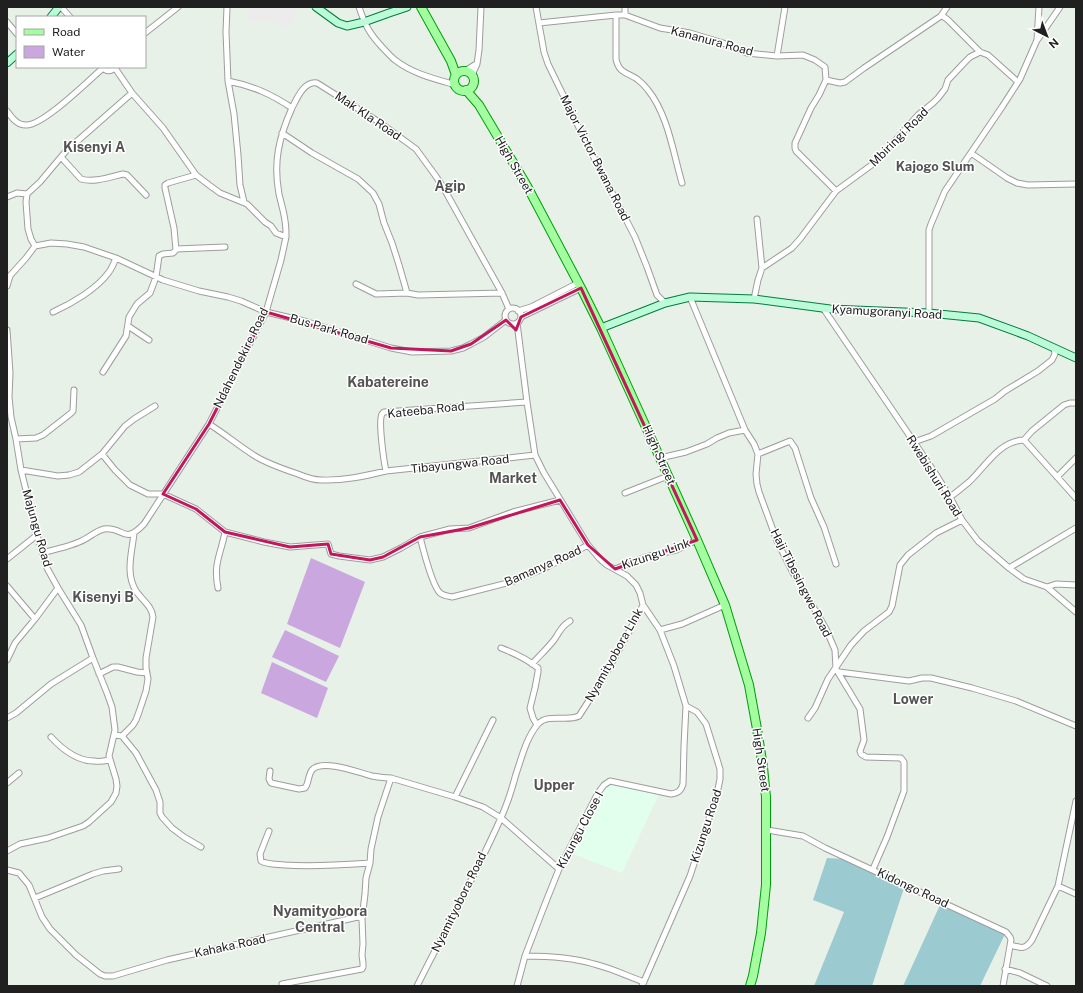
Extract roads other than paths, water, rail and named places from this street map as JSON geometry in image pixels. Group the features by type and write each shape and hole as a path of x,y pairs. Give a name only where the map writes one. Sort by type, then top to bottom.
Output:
{"main road":[{"name":"High Street","path":"422,7 451,60 463,77 527,186 580,286 601,328 725,605 749,685 763,768 766,797 767,830 765,892 761,933 750,986"},
{"name":"High Street","path":"463,77 472,86 466,90 479,104"}],"street":[{"path":"52,16 60,7 69,16"},
{"path":"146,32 178,7"},
{"path":"227,7 226,32 228,81 234,114 240,185 244,202"},
{"path":"316,7 344,26 351,26 407,7"},
{"path":"359,7 364,22 376,40 398,62 415,72 444,82 463,77 477,64 480,50 481,7"},
{"name":"Major Victor Bwana Road","path":"536,7 544,52 548,64 634,237 657,295 665,303"},
{"path":"624,15 625,7"},
{"path":"777,56 784,7"},
{"path":"836,191 796,151 795,148 795,143 808,114 826,80 840,83 846,82 940,16 947,7"},
{"path":"1037,40 1039,7"},
{"path":"929,313 929,230 945,191 1018,82 1037,40 1060,7"},
{"path":"616,15 616,59 618,66 622,71 643,84 660,110 682,183"},
{"name":"Kananura Road","path":"539,23 624,15 660,28 723,43 747,53 777,56 803,55 815,60 825,67 826,80"},
{"path":"940,16 948,20 980,52 988,55 1018,82"},
{"path":"7,22 16,33"},
{"name":"Mbiringi Road","path":"762,268 792,248 836,191 877,161 918,115 938,98 945,89 948,80 964,63 970,57 980,52"},
{"path":"7,63 16,55"},
{"path":"7,111 16,122 21,125 26,126 36,124 72,96 101,68"},
{"path":"103,68 110,71 114,68"},
{"path":"117,68 132,92 163,128 196,174 220,193 244,202 271,226 276,233 286,237"},
{"path":"228,81 260,90 292,108"},
{"name":"Mak Kla Road","path":"292,108 303,89 308,84 313,82 317,83 379,122 416,149 443,187 502,292 509,309"},
{"path":"7,286 8,278 35,246 31,239 26,217 27,194 40,182 60,157 132,92"},
{"name":"Ndahendekire Road","path":"134,533 144,524 209,424 266,312 286,237 277,171 278,147 292,108"},
{"path":"282,133 312,153 358,179 372,193 379,204 407,293"},
{"path":"971,153 1007,178 1017,183 1028,185 1076,184"},
{"path":"60,157 81,179 85,181 123,174 126,175 146,195"},
{"path":"176,249 174,228 165,185 196,174"},
{"path":"7,197 17,193 27,194"},
{"path":"754,299 762,268 757,219"},
{"name":"Bus Park Road","path":"35,246 51,243 84,247 116,258 163,280 184,287 234,299 266,312 304,321 391,348 412,352 451,351 463,348 484,337 506,320"},
{"path":"103,372 126,336 128,317 137,304 150,293 156,277 159,256 162,254 173,253 176,249 225,247"},
{"path":"52,312 66,306 89,291 106,275 116,258"},
{"path":"356,284 376,294 407,293 418,295 502,292"},
{"path":"580,286 520,318 517,323 511,324 506,320 505,314 509,309 515,309 518,311 531,307 580,286"},
{"path":"690,297 744,430 754,444 758,454 790,441 795,448 811,498 824,526 836,564"},
{"name":"Kyamugoranyi Road","path":"601,328 665,303 690,297 754,299 823,308 929,313 979,318 1008,328 1076,358"},
{"name":"Rwebishuri Road","path":"823,308 914,442 950,497 962,520 978,541 1024,580 1047,587 1076,612"},
{"path":"518,311 520,318"},
{"name":"Nyamityobora LInk","path":"517,323 535,455 544,473 588,545 607,565 627,576 636,585 643,605 604,677 579,716 568,719 545,720 537,725"},
{"path":"128,326 149,340"},
{"name":"Majungu Road","path":"7,330 10,373 10,410 21,470 37,535 47,568 80,625 112,707 115,735 110,750 110,760"},
{"path":"914,442 931,436 995,399 1005,391 1038,371 1052,360 1055,354 1054,348"},
{"path":"16,439 36,438 43,436 70,414 73,411 74,390"},
{"name":"Kateeba Road","path":"386,471 382,452 380,423 381,416 384,412 527,402"},
{"path":"1024,440 1032,431 1064,405 1076,403"},
{"path":"21,470 58,476 78,472 102,454 125,426 155,406"},
{"name":"Tibayungwa Road","path":"209,424 255,456 281,468 312,479 333,480 386,471 535,455"},
{"path":"660,458 686,452 729,433 744,430"},
{"path":"950,497 969,482 995,452 1017,440 1024,440 1076,498"},
{"path":"102,454 130,485 148,494 163,494 196,509 225,532 290,547 328,544 331,554 370,560 401,548 420,536 450,529 469,528 512,512 560,500"},
{"name":"Haji Tibesingwe Road","path":"758,454 756,474 757,484 777,541 819,616 835,650 838,670"},
{"path":"1057,477 1076,458"},
{"path":"625,493 668,476"},
{"path":"808,718 815,708 828,679 838,670 851,645 864,631 889,612 892,606 900,564 908,555 936,533 962,520"},
{"path":"1009,568 1076,528"},
{"path":"43,553 79,542 95,532 103,530 115,530 126,535 134,533 130,566 131,581 136,591 152,611 153,617 146,658 148,679 146,691 139,712 132,725 122,736"},
{"path":"218,588 216,564 225,532"},
{"path":"7,559 37,535"},
{"name":"Bamanya Road","path":"420,536 428,565 440,593 445,596 452,597 511,582 547,567 588,545"},
{"name":"Kizungu Link","path":"615,569 646,558 676,550 697,540"},
{"path":"1047,587 1056,584 1076,585"},
{"path":"7,586 35,619"},
{"path":"7,660 15,643 58,588"},
{"path":"643,605 660,630 674,666 686,706"},
{"path":"660,630 682,624 725,605"},
{"path":"532,664 554,640 563,626 570,621"},
{"path":"501,648 514,653 538,668 530,708 537,725"},
{"path":"7,718 16,713 51,684 92,658"},
{"path":"99,674 114,667 147,673"},
{"path":"838,670 909,681 922,678 931,678 1016,701 1076,726"},
{"path":"838,670 860,709 864,740 860,751 861,754 866,757 901,758 904,762 904,791 873,869"},
{"name":"Kizungu Close I","path":"517,986 525,956 559,869 598,793 610,781 617,781 671,794 677,794 681,790 683,784 686,706"},
{"name":"Kizungu Road","path":"643,984 690,876 717,794 720,779 720,769 706,724 697,712 686,706"},
{"path":"454,797 493,720"},
{"name":"Nyamityobora Road","path":"418,986 501,818 517,773 521,754 537,725"},
{"path":"115,735 122,736 136,753 156,790 160,802 160,813 162,817 172,828 201,847"},
{"path":"7,851 20,844 56,836 79,828 89,822 110,802 116,793 116,779 110,760 94,761 75,756 64,749 51,737"},
{"path":"270,771 269,779 271,783 299,789 305,788 312,771 315,768 326,766 350,769 373,776 391,778 454,797 483,807 501,818 559,869"},
{"path":"7,783 19,773"},
{"path":"282,984 362,969 362,919 366,878 370,863 375,828 391,778"},
{"path":"1003,986 1011,945 1020,948 1029,944 1058,886 1076,801"},
{"name":"Kidongo Road","path":"767,830 803,836 825,848 1006,932 1010,937 1011,945"},
{"path":"268,831 260,854 261,860 266,864 331,866 370,863"},
{"name":"Kahaka Road","path":"7,870 19,873 29,885 42,917 57,936 100,974 105,976 113,976 167,960 358,917 362,919"},
{"path":"35,898 93,874 103,871 119,870"},
{"path":"1058,886 1076,894"},
{"path":"525,956 546,956 572,959 595,964 643,984"},
{"path":"1006,969 1020,973 1047,986"}],"water":[{"path":"311,558 365,582 340,648 287,624"},
{"path":"285,630 339,656 326,682 272,657"},
{"path":"272,662 328,688 317,718 261,693"}],"district":[{"name":"Kisenyi A","path":"94,147"},
{"name":"Kajogo Slum","path":"935,166"},
{"name":"Agip","path":"450,186"},
{"name":"Kabatereine","path":"388,382"},
{"name":"Market","path":"513,478"},
{"name":"Kisenyi B","path":"103,597"},
{"name":"Lower","path":"913,699"},
{"name":"Upper","path":"554,785"},
{"name":"Nyamityobora Central","path":"320,920"}]}
